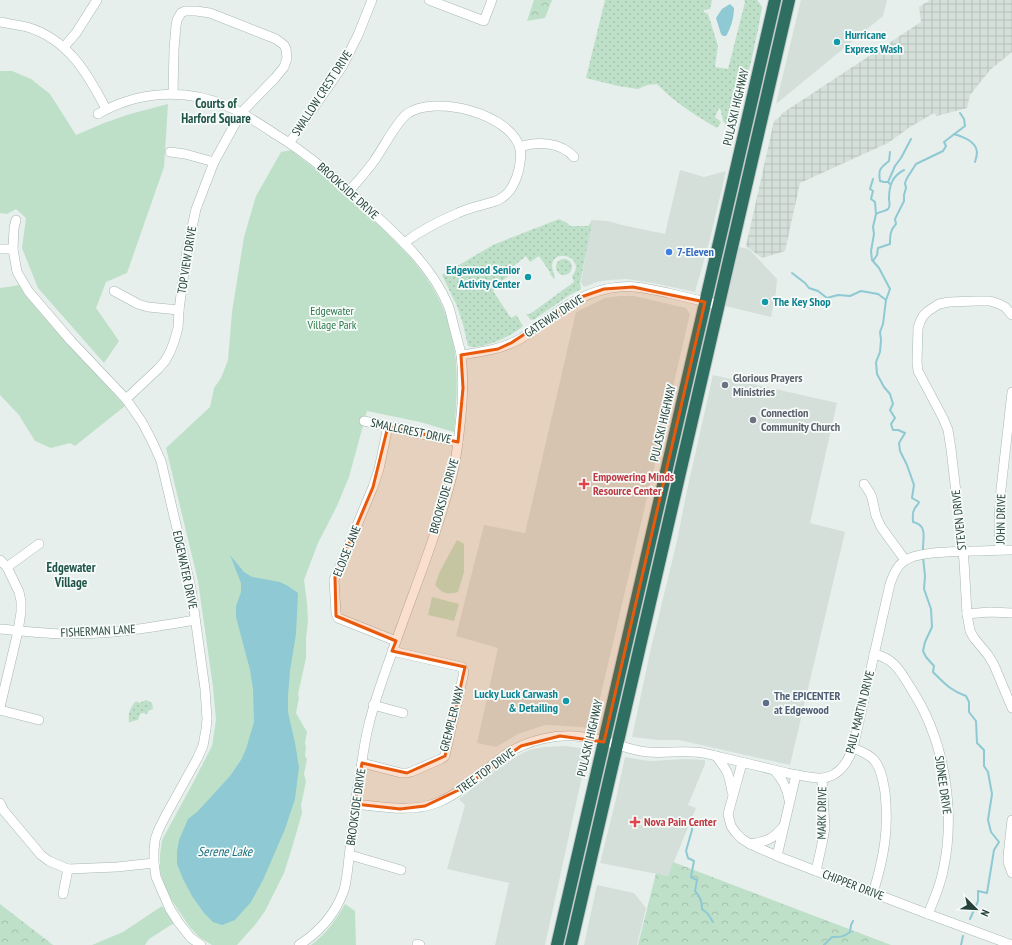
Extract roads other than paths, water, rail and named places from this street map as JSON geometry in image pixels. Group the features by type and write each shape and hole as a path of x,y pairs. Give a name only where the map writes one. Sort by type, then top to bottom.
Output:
{"highway":[{"path":"771,0 772,15"},
{"name":"PULASKI HIGHWAY","path":"557,945 775,0"},
{"path":"571,945 788,2"}],"street":[{"path":"64,48 76,33 97,0"},
{"name":"SWALLOW CREST DRIVE","path":"290,142 344,62 358,35 372,0"},
{"path":"429,0 484,21 492,0"},
{"name":"TOP VIEW DRIVE","path":"126,399 158,369 170,352 178,328 187,250 196,209 214,162 241,113 284,67 287,58 286,49 280,41 276,39 210,13 185,11 178,16 177,20 174,49 174,94"},
{"path":"0,22 27,27 46,36 64,48 80,64 96,91 102,112 140,97 174,94 206,99 225,105 241,113"},
{"path":"349,191 375,160 406,114 416,109 431,106 458,108 492,118 505,128 515,139 521,151 519,172 513,187 508,193 502,198 459,212 417,234 404,243"},
{"name":"BROOKSIDE DRIVE","path":"241,113 290,142 304,153 386,225 425,266 438,285 449,306 461,355 463,388 458,442 452,474 429,549 373,705 355,804 348,873 344,888 338,903 324,923 309,938 299,945"},
{"path":"520,148 531,144 551,144 564,149 574,157"},
{"path":"170,152 186,154 214,162"},
{"name":"EDGEWATER DRIVE","path":"16,220 13,249 17,272 29,292 71,341 126,399 152,440 160,461 191,588 207,719 203,746 198,759 166,815 155,840 154,863 156,877 170,909 191,938 201,945"},
{"path":"0,249 13,249"},
{"name":"GATEWAY DRIVE","path":"461,355 498,349 511,343 521,338 551,315 581,297 604,289 620,286 650,289 719,305"},
{"path":"114,291 138,304 148,307 179,310"},
{"name":"STEVEN DRIVE","path":"1012,315 1005,307 990,302 976,301 943,303 934,307 923,316 918,328 917,362 918,371 948,430 963,552 967,614 970,631 994,665 1012,708"},
{"name":"JOHN DRIVE","path":"1000,550 999,519 1001,489 1010,428 1012,392"},
{"name":"SMALLCREST DRIVE","path":"364,421 458,442"},
{"name":"ELOISE LANE","path":"388,426 384,451 373,487 334,580 336,613 338,618 396,641"},
{"path":"864,484 872,498 876,516 881,527 905,560 927,554 1012,550"},
{"path":"7,567 39,544"},
{"path":"0,560 7,567 19,592 21,601 18,631 0,707"},
{"name":"PAUL MARTIN DRIVE","path":"822,778 832,776 841,769 853,748 892,577 905,560"},
{"path":"967,614 989,612 1012,613"},
{"name":"FISHERMAN LANE","path":"0,629 68,634 93,633 195,620"},
{"name":"GREMPLER WAY","path":"362,763 401,773 407,773 445,756 464,672 462,667 392,651"},
{"name":"SIDNEE DRIVE","path":"874,654 895,664 903,675 926,715 941,757 948,814 947,846 943,873 938,891 928,914"},
{"path":"373,705 403,713"},
{"path":"0,710 39,720"},
{"name":"TREE TOP DRIVE","path":"355,804 400,808 425,806 438,802 464,788 506,755 521,746 535,741 560,736 583,737 617,744"},
{"path":"617,744 634,750 646,752 692,752 706,754 796,775 822,778"},
{"path":"853,748 874,760 880,771 884,786 886,804 886,840 882,862 873,893"},
{"name":"CHIPPER DRIVE","path":"716,756 727,770 730,777 733,796"},
{"name":"CHIPPER DRIVE","path":"742,763 728,814 731,826 736,833 750,844 777,856 1012,945"},
{"path":"774,770 783,781 789,804"},
{"path":"777,856 796,775"},
{"name":"MARK DRIVE","path":"816,871 824,828 822,778"},
{"path":"1,810 41,855 49,861 68,869 117,867 154,863"},
{"path":"1012,820 1008,856 1008,862 1012,873"},
{"path":"750,844 764,842 770,839 775,836 785,824"},
{"path":"350,855 401,870"},
{"path":"64,894 68,869"}],"water":[{"path":"730,4 734,8 733,19 728,33 726,36 723,36 716,18 722,9"},
{"name":"Serene Lake","path":"230,555 244,572 252,577 280,582 298,593 296,634 290,671 288,712 299,767 295,799 285,829 263,880 251,902 235,920 222,925 213,922 204,913 192,896 177,864 177,852 179,840 188,819 197,812 230,776 241,760 254,722 253,689 250,670 236,617 236,606 241,592 241,583"}],"waterway":[{"path":"873,261 877,255 878,248 890,244 891,231 896,224 895,219 904,201 906,188 905,183 907,178 916,164 943,151 946,146 944,142 965,126 964,119 960,113"},
{"path":"954,134 972,142 977,152 975,162"},
{"path":"890,184 888,182 895,166 911,139"},
{"path":"888,182 880,181 879,174 882,168 889,161 890,152"},
{"path":"904,170 900,172 892,182 889,208 876,214 873,227 874,234 871,251 872,260 879,268 890,289 886,300 883,324 880,332 880,352 876,362 877,374 884,387 890,394 893,404 890,410 895,418 891,424 893,430 898,430 905,433 899,443 900,451 914,485 912,498 919,502 913,511 913,522 921,526 923,530 923,552"},
{"path":"873,179 870,189 873,191 871,199 875,202 876,214"},
{"path":"792,273 809,288 818,291 827,298 838,295 850,296 861,291 878,294 886,300"},
{"path":"923,557 925,576 924,589 931,609 932,627 925,642 923,651 934,666 933,672 952,689 966,696 969,702 969,712 976,721 977,743 984,750 984,766 988,772 992,794 988,820 991,832 999,842 994,850 987,893 978,891 978,901 970,919"},
{"path":"692,822 692,830 686,851 688,858 694,861 691,877 697,880 695,891 702,904 702,909 708,914 713,922"},
{"path":"824,945 832,937 846,935 850,932 853,921"},
{"path":"961,945 963,936"}],"place":[{"name":"Hurricane Express Wash","path":"837,42"},
{"name":"7-Eleven","path":"669,252"},
{"name":"Edgewood Senior Activity Center","path":"528,277"},
{"name":"The Key Shop","path":"765,302"},
{"name":"Glorious Prayers Ministries","path":"725,385"},
{"name":"Connection Community Church","path":"753,420"},
{"name":"Empowering Minds Resource Center","path":"584,484"},
{"name":"Lucky Luck Carwash & Detailing","path":"566,701"},
{"name":"The EPICENTER at Edgewood","path":"766,703"},
{"name":"Nova Pain Center","path":"635,822"}],"district":[{"name":"Courts of Harford Square","path":"216,110"},
{"name":"Edgewater Village","path":"71,574"}],"park label":[{"name":"Edgewater Village Park","path":"332,318"}]}
